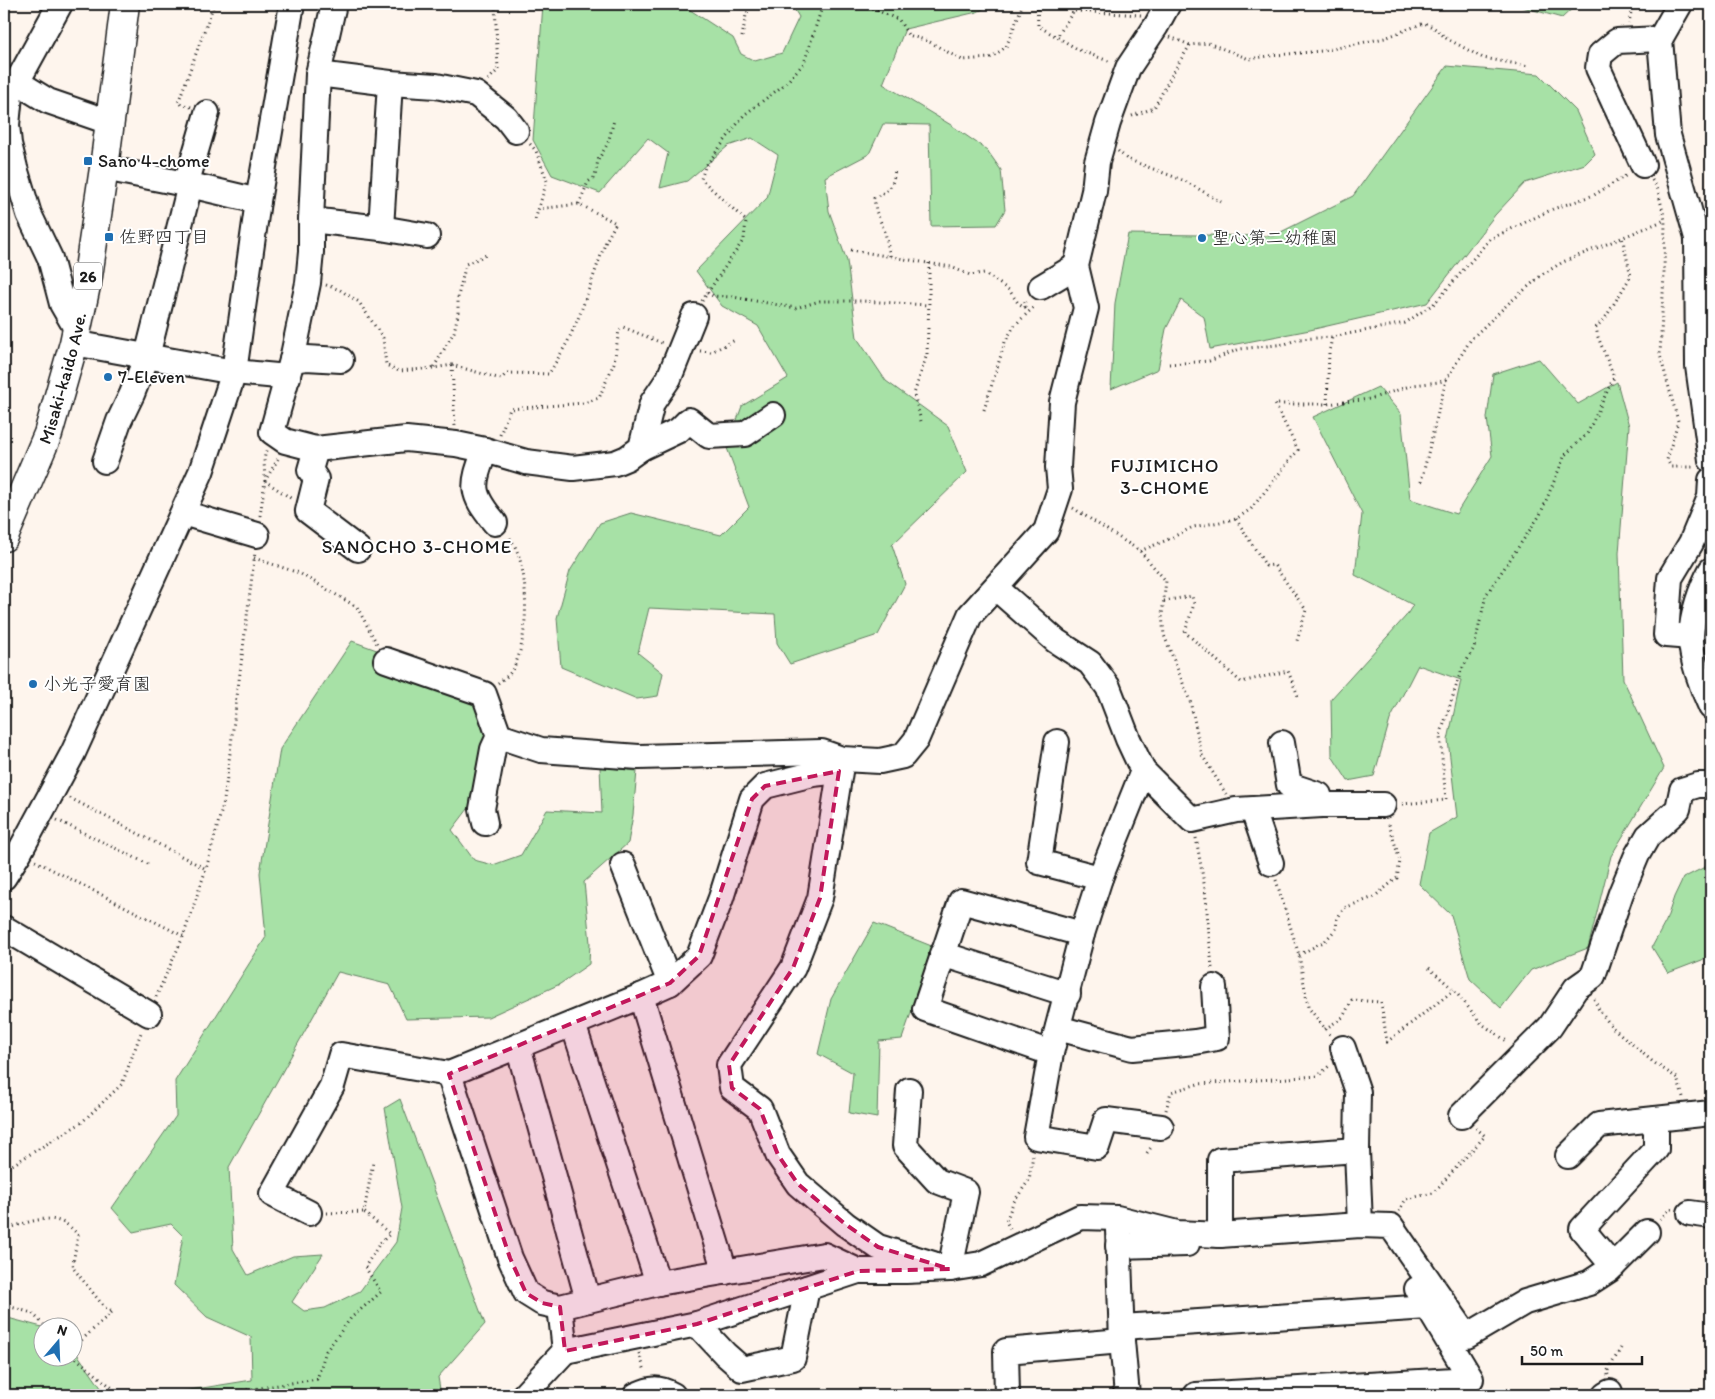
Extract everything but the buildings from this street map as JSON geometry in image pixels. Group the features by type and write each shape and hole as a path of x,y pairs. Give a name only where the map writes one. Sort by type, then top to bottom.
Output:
{"main road":[{"name":"Misaki-kaido Ave.","path":"4,537 11,502 48,434 76,336 88,276 104,168 125,4"}],"street":[{"path":"60,4 10,95 5,126 29,214 50,258 62,304 76,336 147,356 234,372 290,368 306,358 341,360"},
{"path":"4,877 73,753 201,472 234,372 258,201 292,4"},
{"path":"334,4 318,74 311,252 308,283 290,368 272,432 285,440 316,449 406,439 456,444 526,462 574,468 615,463 627,458 641,448 679,430 689,420 709,436 745,434 773,415"},
{"path":"1680,4 1660,38 1668,135 1697,238 1698,366 1710,497 1691,543 1670,578 1666,635 1691,637"},
{"path":"309,1213 272,1194 332,1086 341,1055 449,1074 670,983 699,956 721,898 752,799 765,786 840,765 880,761 903,756 916,740 970,616 1046,531 1060,489 1058,467 1062,402 1086,308 1076,266 1094,191 1097,162 1109,119 1128,68 1162,15"},
{"path":"1643,165 1598,68 1600,56 1617,42 1660,38"},
{"path":"318,74 390,84 436,86 476,94 506,118 516,131"},
{"path":"17,82 48,101 109,122"},
{"path":"382,228 390,84"},
{"path":"105,461 119,421 147,356 207,113"},
{"path":"104,168 258,201"},
{"path":"311,220 382,228 427,236"},
{"path":"1041,287 1076,266"},
{"path":"641,448 652,404 669,378 694,316"},
{"path":"316,449 310,470 316,480 308,511 358,549"},
{"path":"489,451 475,478 474,491 482,508 496,523"},
{"path":"182,513 256,547"},
{"path":"1711,570 1703,586 1691,637 1696,666 1711,707"},
{"path":"996,588 1056,641 1090,663 1108,687 1128,739 1143,771 1192,820 1245,810 1322,805 1383,805"},
{"path":"386,660 484,694 499,736 493,749 482,809 485,823"},
{"path":"499,736 541,750 639,757 822,752 840,765"},
{"path":"1057,742 1039,862 1100,878"},
{"path":"1282,744 1289,785 1319,795 1322,805"},
{"path":"840,765 820,898 793,968 729,1065 732,1088 760,1110 778,1155 798,1184 845,1224 878,1247 950,1269"},
{"path":"1143,771 1100,878 1082,934 1052,1052 1036,1137 1097,1147 1106,1120 1161,1127"},
{"path":"1461,1116 1550,1027 1576,988 1593,976 1621,893 1648,836 1678,808 1682,790 1698,784 1711,785"},
{"path":"1245,810 1271,863"},
{"path":"623,865 670,983"},
{"path":"1052,1052 925,1009 961,901 1082,934"},
{"path":"4,928 149,1014"},
{"path":"942,954 1068,994"},
{"path":"1058,1028 1132,1048 1217,1038 1214,987"},
{"path":"640,996 725,1272"},
{"path":"574,1024 658,1283"},
{"path":"518,1046 588,1300"},
{"path":"1338,1055 1358,1092 1357,1150 1360,1225"},
{"path":"449,1074 510,1258 526,1293 542,1303 560,1307 658,1283 824,1255 858,1271"},
{"path":"909,1090 905,1146 937,1181 966,1192 950,1269"},
{"path":"1568,1156 1599,1125 1707,1114"},
{"path":"1613,1266 1582,1229 1656,1149 1645,1120"},
{"path":"1220,1235 1220,1160 1357,1150"},
{"path":"524,1395 566,1351 697,1324 858,1271 950,1269 981,1264 1080,1217 1117,1218 1177,1233 1220,1235 1360,1225 1391,1226 1467,1336 1525,1302 1589,1283 1613,1266 1647,1232"},
{"path":"1117,1218 1122,1334 1127,1395"},
{"path":"1118,1246 1386,1238 1471,1379 1196,1395"},
{"path":"697,1324 742,1369 793,1358 807,1288"},
{"path":"560,1307 566,1351"},
{"path":"1007,1395 1006,1350 1122,1334 1428,1307"},
{"path":"643,1392 666,1391 673,1395"}],"path":[{"path":"207,113 178,103 214,4"},
{"path":"476,94 498,70 495,4"},
{"path":"742,37 746,15 752,4"},
{"path":"694,316 707,293 744,239 746,222 701,178 705,167 744,114 785,84 804,63 823,4"},
{"path":"863,4 899,20 908,35 928,41 962,60 990,58 1006,47 1023,4"},
{"path":"1037,4 1038,26 1079,50 1128,68"},
{"path":"1057,37 1078,4"},
{"path":"1075,11 1162,15 1166,35 1190,45 1208,43 1249,59 1322,51 1385,38 1424,23 1433,27 1446,38 1483,58 1529,66"},
{"path":"1190,45 1175,68 1154,108 1135,116 1109,119 1117,150 1127,160 1185,181 1221,202"},
{"path":"579,204 588,182 595,177 598,160 608,143 614,120"},
{"path":"516,131 536,151 547,182 535,220"},
{"path":"1170,364 1210,361 1240,349 1285,344 1299,339 1332,337 1405,323 1435,303 1490,240 1552,209 1594,195 1643,165 1657,187 1665,220 1660,356 1678,421 1667,460 1671,467 1706,469"},
{"path":"890,256 885,232 876,211 874,198 887,191 893,185 895,168"},
{"path":"308,283 322,284 340,290 359,302 383,338 386,365 399,371 452,365 501,379 508,373 549,374 568,341 580,314 606,241 616,223 579,204 539,209"},
{"path":"1421,482 1446,380 1471,339 1525,288 1543,274 1564,262 1665,220"},
{"path":"1299,955 1326,941 1336,929 1337,919 1344,908 1374,897 1397,878 1400,860 1383,805 1446,800 1440,736 1461,671 1474,648 1486,595 1540,515 1565,455 1587,434 1614,377 1598,337 1596,327 1604,320 1631,276 1622,237"},
{"path":"851,250 951,267 970,275 984,273 1009,290 1018,304 1025,307 1025,282 1041,287 1036,304 1014,326 1005,342 984,410"},
{"path":"434,368 454,332 458,314 458,296 466,264 486,255"},
{"path":"921,421 914,394 927,354 928,263"},
{"path":"707,293 713,296 733,297 796,308 820,300 928,305"},
{"path":"489,451 510,409 584,403 600,398 614,363 619,330 623,328 680,350 711,352 735,340"},
{"path":"1327,404 1329,354 1332,337"},
{"path":"452,365 456,444"},
{"path":"1140,551 1193,527 1236,519 1251,509 1298,450 1275,404 1327,404 1370,399 1413,385 1446,380"},
{"path":"4,1170 81,1122 122,1084 149,1014 183,936 206,869 224,801 264,481 264,460 272,432"},
{"path":"264,481 308,511"},
{"path":"1060,489 1073,508 1140,551 1166,581 1162,615 1164,635 1190,701 1202,755 1245,810"},
{"path":"1236,519 1266,566 1274,565 1306,610 1296,641"},
{"path":"484,694 510,673 519,654 525,632 526,602 519,557 512,541 496,523"},
{"path":"256,547 357,607 386,660"},
{"path":"1164,601 1192,596 1194,604 1185,632 1241,682 1288,670 1298,696"},
{"path":"54,789 206,869"},
{"path":"41,812 150,865"},
{"path":"1192,820 1206,889 1214,987"},
{"path":"19,853 183,936"},
{"path":"1147,1153 1158,1137 1172,1092 1198,1084 1318,1076 1338,1055 1326,1029 1308,1007 1299,955 1271,863"},
{"path":"1429,968 1454,990 1482,1024 1523,1054"},
{"path":"1593,976 1592,994 1599,1010 1612,1027 1653,1062 1677,1078 1687,1107 1707,1114"},
{"path":"1326,1029 1343,1017 1352,1000 1381,1002 1388,1042 1454,990"},
{"path":"1391,1226 1406,1199 1433,1193 1485,1136 1461,1116"},
{"path":"1020,1245 1006,1221 1013,1203 1029,1180 1036,1137"},
{"path":"364,1212 373,1162"},
{"path":"1647,1232 1670,1209 1701,1214"},
{"path":"233,1395 240,1391 317,1379 326,1351 351,1318 381,1292 365,1267 380,1243 390,1234 364,1212 309,1213"},
{"path":"4,1227 9,1228 39,1219 52,1219 72,1228 78,1236 73,1263 74,1269 105,1308 113,1311 82,1340"},
{"path":"4,1304 32,1313 35,1316"},
{"path":"634,1338 643,1392"},
{"path":"82,1363 121,1395"}],"highlighted area":[{"path":"839,771 820,898 793,968 729,1065 732,1088 760,1109 778,1155 798,1184 845,1224 878,1247 950,1269 858,1271 697,1324 565,1351 560,1307 542,1303 526,1293 510,1258 449,1074 670,983 699,956 752,799 765,786"}],"green space":[{"path":"543,4 681,4 733,38 741,54 755,61 782,53 799,17 791,4 993,4 977,12 905,29 883,84 951,125 987,150 1001,170 1005,210 996,225 931,226 929,125 883,124 869,154 825,177 829,211 847,261 857,338 886,381 948,426 967,472 892,545 905,584 878,635 790,664 777,643 775,614 649,608 638,653 663,673 658,696 637,699 561,667 557,618 570,571 600,523 631,513 721,535 749,507 727,448 742,406 788,378 758,326 722,306 696,271 767,198 778,155 752,138 728,146 687,181 660,188 668,153 648,138 600,193 552,175 533,140"},
{"path":"1512,4 1577,4 1562,18"},
{"path":"1447,66 1539,74 1576,111 1595,154 1585,164 1525,183 1495,215 1427,303 1310,330 1210,349 1204,317 1181,300 1166,329 1158,369 1111,389 1115,303 1128,234 1273,236 1353,196"},
{"path":"1539,359 1578,404 1617,382 1629,426 1619,553 1623,679 1664,768 1611,856 1588,948 1531,970 1501,1008 1470,979 1451,915 1419,884 1429,833 1457,817 1448,740 1461,680 1418,665 1390,720 1374,776 1348,781 1332,756 1331,699 1406,616 1413,605 1355,575 1362,514 1313,417 1378,387 1401,414 1410,499 1456,514 1492,456 1487,418 1493,374"},
{"path":"352,641 481,688 506,729 474,801 452,830 474,860 493,865 521,855 547,810 602,813 600,767 637,771 628,843 584,882 590,943 589,964 560,984 488,1017 406,1019 390,985 338,972 229,1167 233,1249 248,1275 293,1256 323,1254 292,1302 304,1311 325,1308 360,1291 396,1242 402,1208 385,1108 400,1099 485,1324 438,1377 441,1395 4,1395 4,1317 32,1324 32,1366 82,1366 82,1361 104,1392 165,1394 252,1380 251,1337 207,1317 174,1285 183,1236 171,1224 133,1232 112,1208 176,1116 175,1081 266,937 260,873 280,749"},
{"path":"1711,864 1711,954 1702,960 1668,973 1652,947 1666,921 1683,878"},
{"path":"874,923 934,947 902,1039 879,1041 877,1118 849,1113 853,1073 818,1054 831,999"}],"place":[{"name":"Sano 4-chome","path":"88,161"},
{"name":"佐野四丁目","path":"109,237"},
{"name":"聖心第二幼稚園","path":"1202,238"},
{"name":"7-Eleven","path":"108,377"},
{"name":"小光子愛育園","path":"33,684"}],"district":[{"name":"FUJIMICHO 3-CHOME","path":"1165,476"},
{"name":"SANOCHO 3-CHOME","path":"417,546"}]}
